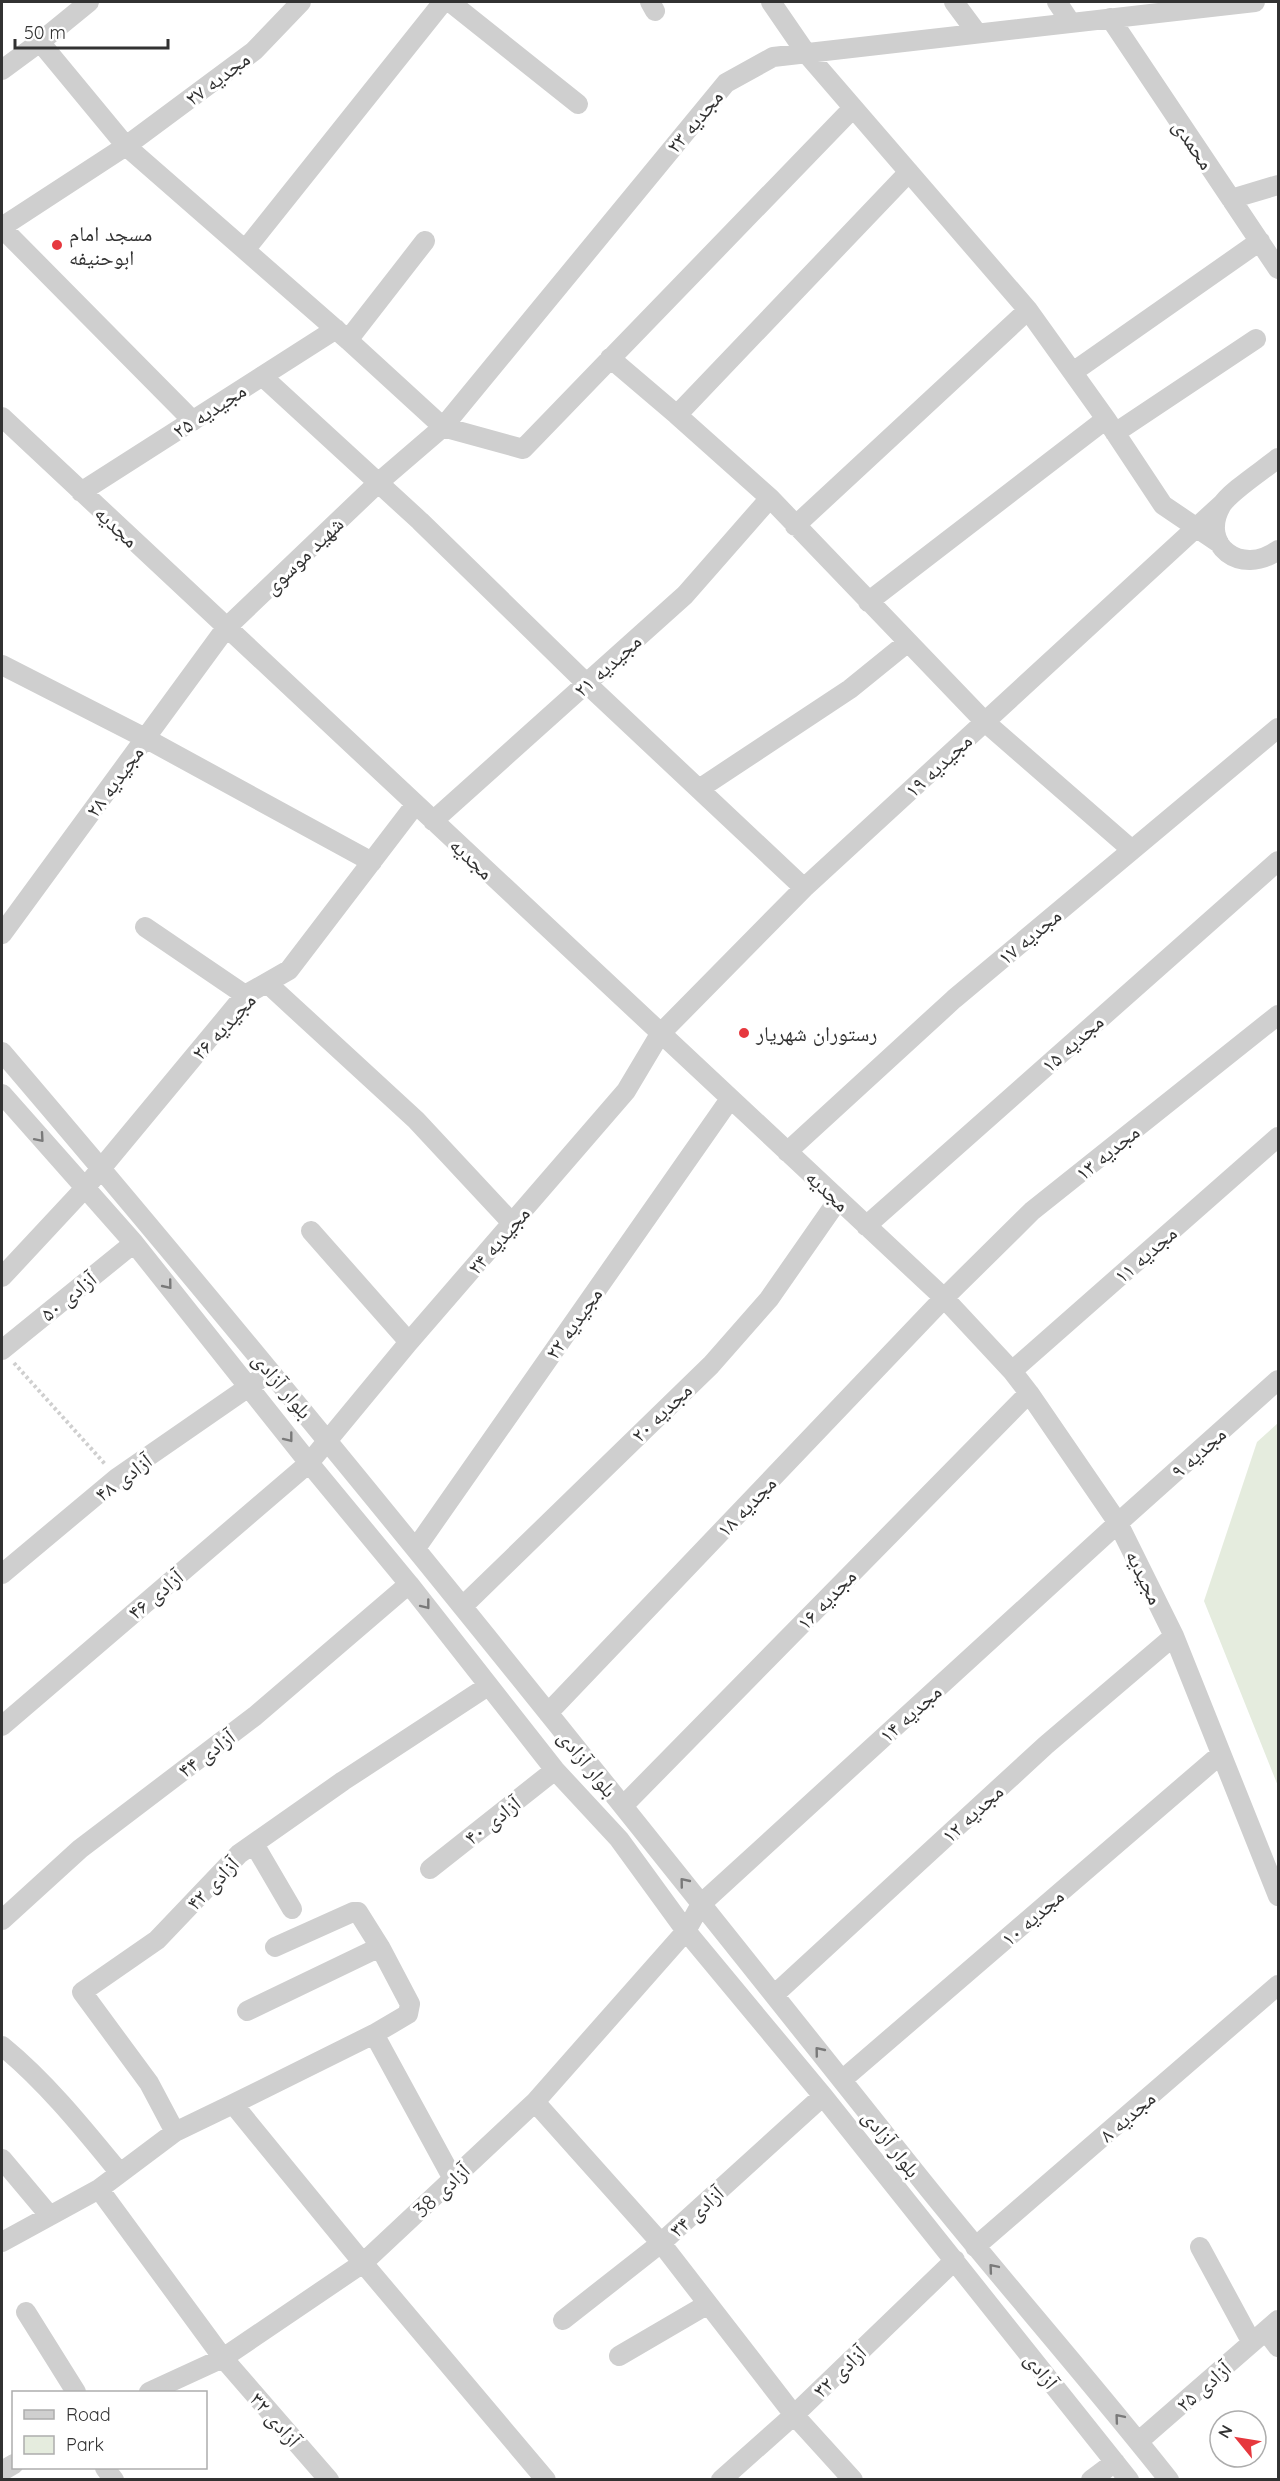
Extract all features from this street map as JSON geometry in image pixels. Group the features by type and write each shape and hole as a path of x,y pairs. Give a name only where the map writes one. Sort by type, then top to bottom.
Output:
{"street":[{"path":"2,70 89,2"},
{"name":"مجدیه ۲۷","path":"2,228 126,146 254,51 301,2"},
{"path":"245,250 443,2"},
{"path":"450,2 578,104"},
{"path":"771,2 806,53 1028,310 1111,426 1163,505 1219,543 1228,554 1241,560 1255,561 1268,557 1278,550"},
{"path":"954,2 977,33"},
{"path":"1057,2 1071,23"},
{"name":"مجدیه ۲۳","path":"379,482 443,427 726,83 773,57 1071,23 1222,3 1255,2"},
{"name":"محمدی","path":"1110,18 1278,269"},
{"path":"40,42 126,146 342,334 443,427 523,449 853,108"},
{"path":"677,415 909,172"},
{"path":"1231,199 1278,185"},
{"path":"2,228 193,421"},
{"path":"1073,372 1260,241"},
{"name":"مجیدیه ۲۵","path":"81,492 262,376 342,334 425,242"},
{"path":"795,526 1028,310"},
{"path":"868,602 1111,426 1256,339"},
{"path":"610,358 770,498 985,722 1132,850"},
{"path":"262,376 379,482 586,683 804,888"},
{"name":"مجدیه","path":"2,417 944,1298"},
{"name":"مجیدیه ۱۹","path":"660,1034 804,888 1222,503 1278,458"},
{"name":"شهید موسوی","path":"226,628 379,482"},
{"name":"مجیدیه ۲۱","path":"433,821 685,595 770,498"},
{"path":"1219,543 1215,530 1216,516 1222,503"},
{"name":"مجیدیه ۲۸","path":"2,934 226,628"},
{"path":"699,789 850,689 908,642"},
{"path":"2,665 146,738 372,862"},
{"name":"مجدیه ۱۷","path":"787,1152 954,999 1278,728"},
{"name":"مجیدیه ۲۶","path":"2,1277 84,1189 245,995 289,970 415,805"},
{"name":"مجدیه ۱۵","path":"866,1226 1278,861"},
{"path":"145,927 245,995"},
{"path":"267,983 416,1120 512,1223"},
{"name":"مجدیه ۱۳","path":"944,1298 1032,1211 1278,1015"},
{"name":"مجیدیه ۲۴","path":"329,1441 409,1342 626,1091 660,1034"},
{"name":"بلوار آزادی","path":"2,1052 271,1370 463,1606 975,2247 1139,2441 1169,2480"},
{"name":"مجیدیه ۲۲","path":"416,1548 730,1099"},
{"name":"بلوار آزادی","path":"4,1102 134,1243 309,1463 409,1584 555,1770 619,1839 686,1931 955,2260"},
{"name":"مجدیه ۱۱","path":"1012,1371 1278,1137"},
{"name":"مجدیه ۲۰","path":"463,1606 711,1365 769,1299 838,1200"},
{"path":"311,1231 409,1342"},
{"name":"آزادی ۵۰","path":"2,1350 134,1243"},
{"name":"مجیدیه","path":"944,1298 1012,1371 1118,1523 1174,1636 1278,1896"},
{"name":"مجدیه ۱۸","path":"548,1713 944,1298"},
{"name":"آزادی ۴۸","path":"2,1574 117,1478 250,1388 271,1370"},
{"name":"مجدیه ۹","path":"1118,1523 1278,1380"},
{"name":"مجدیه ۱۶","path":"623,1806 1029,1393"},
{"name":"آزادی ۴۶","path":"2,1726 309,1463 329,1441"},
{"name":"مجدیه ۱۴","path":"686,1931 701,1904 1118,1523"},
{"name":"آزادی ۴۴","path":"2,1920 80,1850 255,1716 409,1584"},
{"name":"مجدیه ۱۲","path":"774,1995 1046,1745 1174,1636"},
{"name":"آزادی ۴۲","path":"175,2132 149,2083 82,1992 157,1940 239,1854 488,1686"},
{"name":"مجدیه ۱۰","path":"842,2080 1221,1754"},
{"name":"آزادی ۴۰","path":"430,1869 555,1770"},
{"path":"576,1793 598,1775"},
{"path":"254,1844 292,1909"},
{"path":"2,2241 99,2189 175,2132 374,2034 408,2014 410,2004 381,1947 358,1912 353,1912 275,1947"},
{"name":"آزادی 38","path":"151,2391 223,2358 363,2263 535,2102 686,1931"},
{"path":"247,2011 381,1947"},
{"name":"مجدیه ۸","path":"975,2247 1278,1985"},
{"path":"374,2034 453,2179"},
{"path":"2,2046 22,2063 119,2172"},
{"name":"آزادی ۳۴","path":"563,2320 661,2243 823,2096"},
{"path":"535,2102 661,2243 794,2415 853,2480"},
{"path":"233,2104 363,2263 546,2480"},
{"path":"2,2159 49,2215"},
{"path":"900,2190 917,2175"},
{"name":"آزادی ۳۲","path":"99,2189 223,2358 328,2480"},
{"path":"1200,2247 1278,2347"},
{"name":"آزادی ۳۲","path":"721,2480 794,2415 955,2260"},
{"name":"آزادی","path":"955,2260 1129,2480"},
{"path":"619,2356 708,2304"},
{"path":"26,2312 75,2391"},
{"name":"آزادی ۲۵","path":"1139,2441 1266,2331"},
{"path":"1091,2480 1114,2462"}],"path":[{"path":"2,1350 117,1478"}],"green space":[{"path":"1278,1423 1278,1786 1204,1601 1257,1442"}],"place":[{"name":"مسجد امام ابوحنیفه","path":"57,245"},
{"name":"رستوران شهریار","path":"744,1033"}]}
